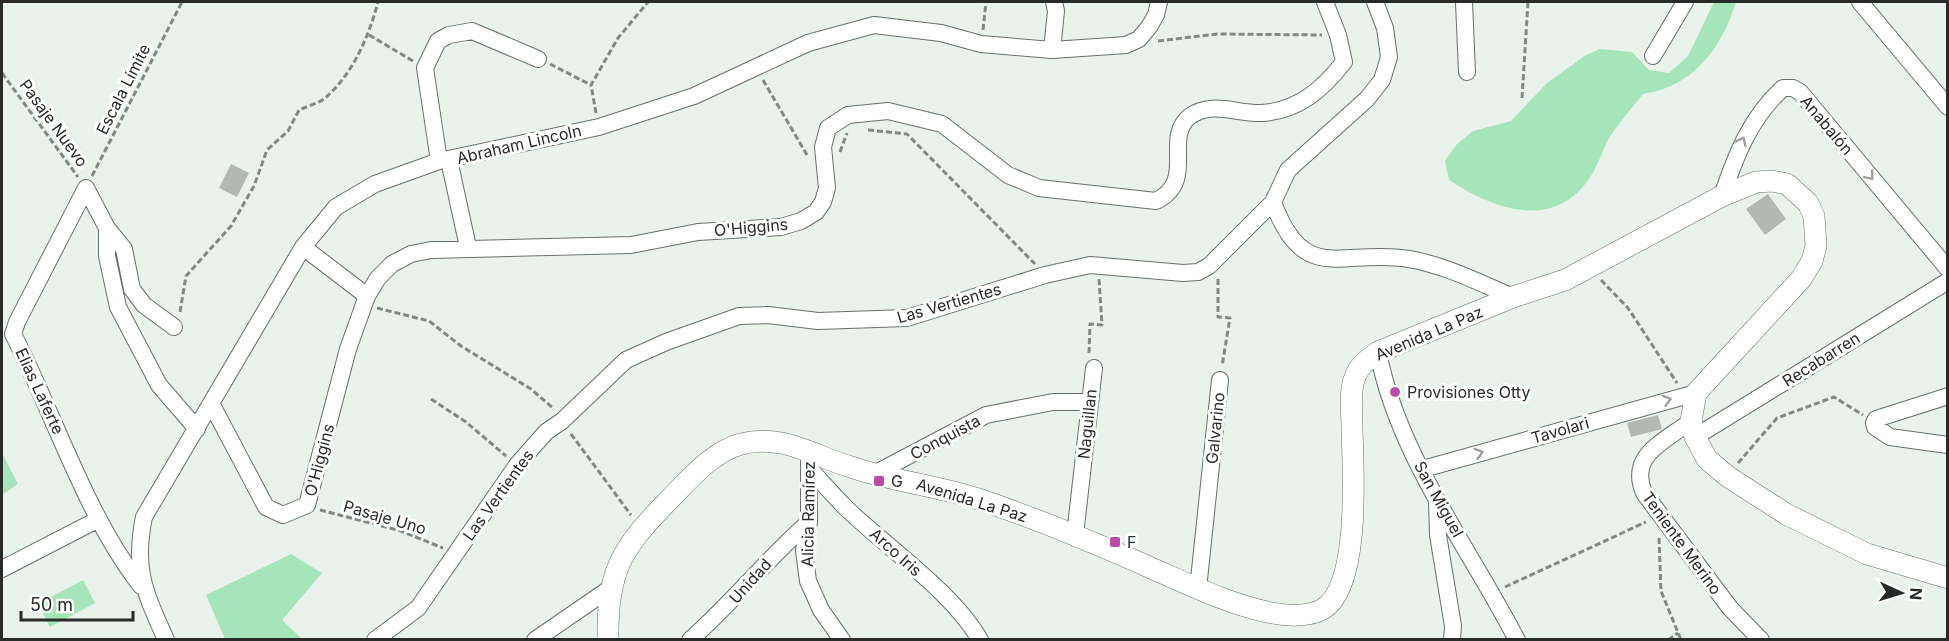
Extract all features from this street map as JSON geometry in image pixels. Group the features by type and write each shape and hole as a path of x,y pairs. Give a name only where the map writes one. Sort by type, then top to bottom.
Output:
{"street":[{"path":"1052,50 1056,11 1054,2"},
{"path":"1126,45 1139,39 1149,27 1156,15 1159,2"},
{"path":"1325,2 1338,35"},
{"name":"Las Vertientes","path":"375,639 418,608 517,465 546,432 562,421 626,360 666,342 739,316 768,315 818,321 907,318 1045,275 1090,266 1198,272 1223,254 1273,202 1288,170 1367,99 1382,80 1389,57 1385,28 1375,2"},
{"path":"1464,2 1467,72"},
{"path":"1653,56 1685,2"},
{"path":"1860,2 1947,106"},
{"name":"Abraham Lincoln","path":"166,639 144,590 138,544 144,517 303,247 324,219 351,197 375,184 444,161 599,127 694,96 808,44 874,25 941,33 981,44 1052,50 1126,45"},
{"path":"468,247 444,161 425,68 438,41 460,32 486,35 538,59"},
{"name":"O'Higgins","path":"212,405 266,507 283,515 307,505 348,349 365,301 385,271 411,254 468,247 632,245 698,232 780,227 801,221 816,212 823,202 827,188 823,147 828,128 848,115 888,111 942,124 1008,175 1039,188 1156,201 1168,195 1176,183 1179,137 1187,119 1201,110 1217,108 1260,113 1311,98 1328,83 1344,62 1338,35"},
{"name":"Anabalón","path":"1722,196 1741,142 1754,120 1783,88 1792,88 1800,92 1947,269"},
{"name":"Avenida La Paz","path":"608,639 614,572 622,554 641,528 717,455 740,444 764,440 789,443 809,459 971,496 1075,535 1198,589 1272,613 1300,615 1323,608 1341,588 1350,550 1354,378 1360,365 1378,352 1513,297 1590,269 1722,196 1756,182 1772,181 1787,184 1811,209 1816,232 1816,246 1812,261 1801,279 1690,394"},
{"path":"86,188 107,228 124,249 132,289 144,305 174,327"},
{"name":"Elias Laferte","path":"86,188 16,322 13,334 99,519 122,561 144,590"},
{"path":"1273,202 1283,229 1306,253 1335,260 1378,256 1410,259 1440,268 1513,297"},
{"path":"107,228 107,256 118,307 159,385 197,429"},
{"path":"303,247 365,301"},
{"name":"Recabarren","path":"1693,429 1947,281"},
{"name":"San Miguel","path":"1378,352 1392,404 1407,441 1517,639"},
{"name":"Naguillan","path":"1075,535 1094,368"},
{"name":"Galvarino","path":"1198,589 1220,380"},
{"path":"1690,394 1693,429 1707,459 1727,476 1785,514 1867,554 1947,578"},
{"name":"Tavolari","path":"1423,469 1690,394"},
{"path":"1947,396 1876,419 1874,423 1875,427 1890,437 1947,445"},
{"name":"Conquista","path":"874,474 986,415 1053,402 1090,402"},
{"name":"Teniente Merino","path":"1693,429 1643,459 1640,465 1640,484 1659,518 1730,608 1761,639"},
{"name":"Alicia Ramírez","path":"809,459 809,522 804,551 807,580 821,610 842,639"},
{"name":"Arco Iris","path":"809,459 846,508 919,572 972,625 980,639"},
{"path":"1437,498 1438,535 1453,626 1452,639"},
{"path":"2,570 99,519"},
{"name":"Unidad","path":"690,639 722,612 780,547 809,522"},
{"path":"535,639 612,587"}],"path":[{"name":"Escala Límite","path":"86,188 182,2"},
{"path":"174,327 178,320 186,276 231,226 254,186 267,150 288,131 299,110 324,99 349,69 369,35 378,2"},
{"path":"599,127 591,86 618,38 648,2"},
{"path":"981,44 986,2"},
{"path":"1522,98 1528,2"},
{"path":"1126,45 1217,34 1338,35"},
{"path":"369,35 425,68"},
{"path":"538,59 591,86"},
{"path":"756,68 809,158"},
{"name":"Pasaje Nuevo","path":"2,73 86,188"},
{"path":"861,129 907,134 1045,275"},
{"name":"Naguillan","path":"1090,266 1090,278 1099,278 1102,325 1090,324 1089,366 1094,368"},
{"path":"1590,269 1628,308 1690,394"},
{"name":"Galvarino","path":"1218,277 1218,317 1230,318 1220,380"},
{"path":"365,301 429,321 461,346 531,389 552,406 641,528"},
{"path":"1727,476 1777,418 1825,400 1834,397 1874,423"},
{"path":"431,399 465,422 517,465"},
{"name":"Pasaje Uno","path":"307,505 323,512 401,531 456,553"},
{"path":"1493,593 1643,521 1659,518 1660,591 1681,639"},
{"path":"1668,639 1678,633"}],"green space":[{"path":"1714,2 1736,2 1723,35 1714,49 1703,63 1677,83 1643,94 1609,138 1590,178 1571,198 1555,207 1519,210 1482,199 1449,180 1445,161 1456,145 1473,131 1511,121 1547,83 1586,55 1600,49 1632,52 1649,70 1669,73 1688,56"},
{"path":"2,453 18,484 2,495"},
{"path":"291,554 322,573 282,620 302,639 225,639 206,595"},
{"path":"83,580 95,603 50,627 38,604"}],"building":[{"path":"231,164 249,173 237,197 219,188"},
{"path":"1768,194 1786,219 1765,235 1746,209"},
{"path":"1658,415 1662,429 1631,437 1627,423"}],"place":[{"name":"Provisiones Otty","path":"1395,392"},
{"name":"G","path":"879,481"},
{"name":"F","path":"1115,542"}]}
